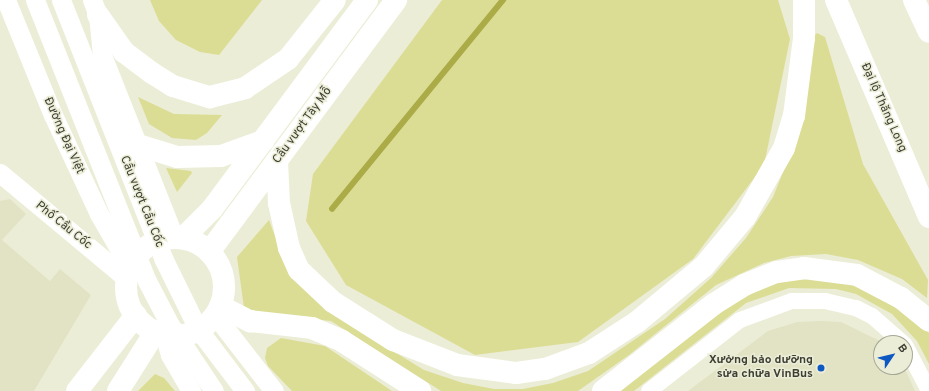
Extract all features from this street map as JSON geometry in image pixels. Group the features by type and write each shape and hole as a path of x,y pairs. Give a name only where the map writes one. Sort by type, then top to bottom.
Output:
{"main road":[{"path":"95,8 124,52 152,73 174,86 210,97 245,88 288,59 335,0"},
{"name":"Cầu vượt Tây Mỗ","path":"179,238 212,209 367,0"},
{"name":"Cầu vượt Tây Mỗ","path":"209,252 396,0"},
{"path":"277,161 279,203 289,248 299,270 333,302 393,340 457,365 516,373 545,369 589,353 637,322 704,266 745,217 784,148 794,116 804,38 804,0"},
{"name":"Đại lộ Thăng Long","path":"836,0 929,217"},
{"path":"914,0 929,32"},
{"path":"138,145 177,157 221,156 263,141"},
{"path":"179,238 209,252 223,277 217,311 187,334 160,333 136,315 130,304 128,274 148,246 179,238"},
{"path":"603,391 714,304 744,285 776,272 804,268 856,276 901,298 929,321"},
{"path":"217,311 250,321 312,328 342,340 420,391"},
{"path":"77,391 136,315"},
{"path":"118,391 160,333"}],"street":[{"name":"Đường Đại Việt","path":"6,0 52,115 128,274"},
{"name":"Cầu vượt Cầu Cốc","path":"35,0 147,281 177,338 214,391"},
{"name":"Cầu vượt Cầu Cốc","path":"61,0 164,260 198,329 244,391"},
{"path":"95,8 102,55 138,145 179,238"},
{"name":"Phố Cầu Cốc","path":"0,173 128,274"},
{"path":"649,391 740,320 792,301 825,301 856,308 872,316 894,335"},
{"path":"217,311 274,391"},
{"path":"160,333 170,355 191,391"},
{"path":"913,361 929,390"}],"shaded area":[{"path":"10,199 26,214 2,240 50,281 60,269 91,295 34,391 0,391 0,201"},
{"path":"797,322 841,322 873,338 873,375 908,375 915,391 688,391 768,331"}],"green space":[{"path":"150,0 262,0 219,55 200,52 176,40 159,21"},
{"path":"442,0 778,0 790,39 764,165 693,259 578,342 475,355 346,285 306,221 313,174"},
{"path":"817,33 825,37 863,164 928,280 927,298 902,279 858,260 826,254 791,256 764,263 716,285 629,355 578,391 441,391 331,321 252,313 244,308 237,257 269,220 287,268 344,321 424,370 463,383 494,389 523,389 553,383 588,371 665,319 711,278 746,238 773,197 791,152 813,37"},
{"path":"138,97 174,114 222,115 207,133 196,140 172,138 149,124"},
{"path":"166,168 191,171 192,173 177,192"},
{"path":"793,276 849,281 914,317 929,333 929,364 913,335 892,314 856,294 836,289 789,288 746,303 634,391 620,391 742,294"},
{"path":"281,338 325,346 392,391 292,391 268,366 265,358 267,348"},
{"path":"155,374 164,378 175,391 138,391"}],"waterway":[{"path":"332,209 503,0"}],"place":[{"name":"Xưởng bảo dưỡng sửa chữa VinBus","path":"821,368"}]}
